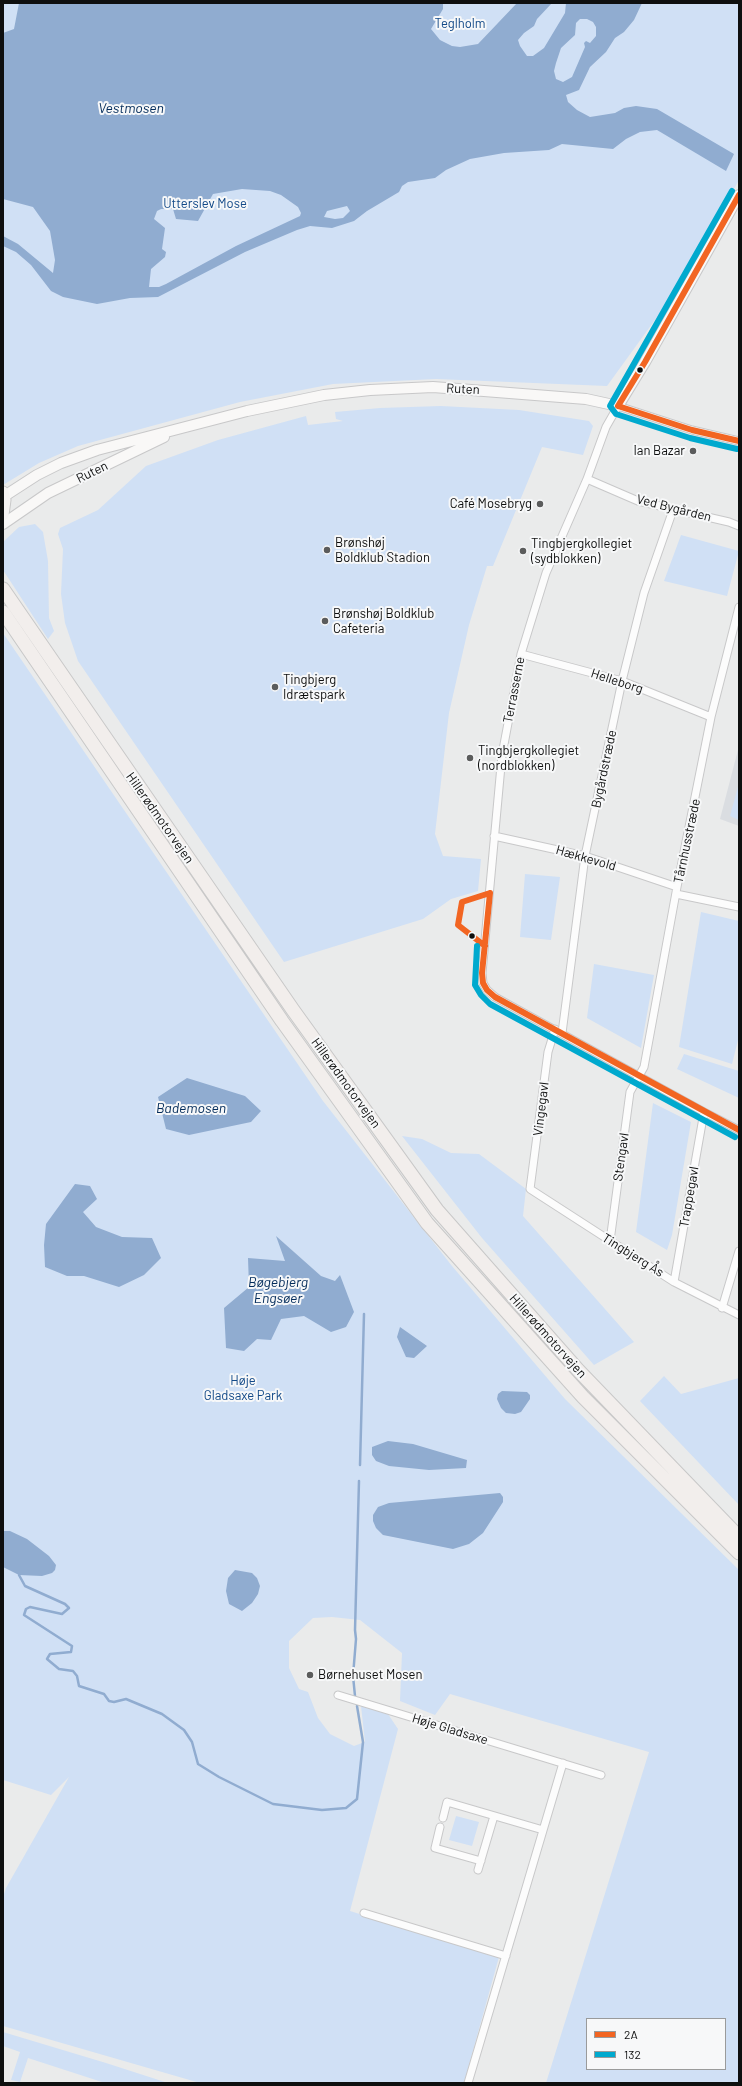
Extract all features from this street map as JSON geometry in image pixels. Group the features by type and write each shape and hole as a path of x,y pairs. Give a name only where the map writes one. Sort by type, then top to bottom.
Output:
{"highway":[{"name":"Hillerødmotorvejen","path":"3,589 288,1003 437,1210 578,1370 739,1537"},
{"name":"Hillerødmotorvejen","path":"3,612 282,1022 427,1223 583,1397 739,1553"}],"main road":[{"path":"3,515 4,495"}],"street":[{"path":"618,406 645,362 739,195"},
{"name":"Ruten","path":"4,495 37,475 68,460 97,450 184,427 308,398 378,390 433,387 489,390 586,399 618,406 692,430 739,441"},
{"name":"Terrasserne","path":"555,1029 495,997 487,990 483,983 482,973 502,755 521,654 546,573 587,479 606,427 618,406"},
{"name":"Ruten","path":"3,524 48,493 184,427"},
{"name":"Ved Bygården","path":"587,479 638,501 729,522 739,526"},
{"name":"Bygårdstræde","path":"562,1033 585,856 622,681 644,593 673,510"},
{"name":"Tårnhusstræde","path":"639,1076 644,1067 711,717 739,607"},
{"name":"Helleborg","path":"521,654 622,681 711,717"},
{"name":"Hækkevold","path":"494,836 585,856 677,890 739,906"},
{"path":"555,1029 739,1130"},
{"name":"Vingegavl","path":"530,1189 548,1052 555,1029"},
{"name":"Stengavl","path":"610,1241 630,1092 639,1076"},
{"name":"Trappegavl","path":"674,1282 704,1112"},
{"name":"Tingbjerg Ås","path":"530,1189 674,1282 739,1316"},
{"path":"722,1308 739,1251"},
{"name":"Høje Gladsaxe","path":"338,1695 601,1775"},
{"path":"468,2083 562,1763"},
{"path":"443,1818 447,1802 543,1830"},
{"path":"478,1870 494,1816"},
{"path":"440,1827 435,1848 481,1861"},
{"path":"364,1913 506,1956"}],"shaded area":[{"path":"739,746 739,826 720,819"}],"green space":[{"name":"Utterslev Mose","path":"3,3 739,3 739,180 694,262 673,295 607,386 436,379 333,384 240,402 78,446 39,463 3,485"},
{"name":"Tingbjerg Idrætspark","path":"441,406 519,410 589,421 593,426 583,455 542,447 493,566 487,566 469,625 449,713 435,834 443,856 481,859 478,891 451,899 423,919 284,962 78,661 65,623 61,594 63,549 58,534 60,528 98,510 146,466 218,440 306,416 308,425 343,421 336,419 335,412 380,408"},
{"path":"35,524 43,532 48,561 49,618 54,631 48,639 3,570 3,542 19,527"},
{"path":"681,535 739,551 727,596 664,581"},
{"name":"Høje Gladsaxe Park","path":"3,633 323,1101 452,1266 565,1399 739,1570 739,2083 546,2083 649,1752 450,1694 435,1715 400,1701 402,1653 360,1620 332,1617 313,1618 289,1641 289,1668 299,1689 308,1692 318,1718 330,1734 354,1746 365,1742 361,1706 388,1714 398,1729 350,1911 499,1957 464,2083 200,2083 3,2026 3,1897 6,1888 69,1777 51,1795 3,1780"},
{"path":"739,783 739,820 730,816"},
{"path":"525,874 560,877 551,940 520,937"},
{"path":"701,912 739,921 739,1036 732,1064 679,1047"},
{"path":"594,964 654,975 641,1048 587,1018"},
{"path":"684,1054 739,1071 739,1098 677,1069"},
{"path":"653,1103 691,1122 672,1235 667,1250 636,1232"},
{"path":"402,1136 422,1139 451,1153 479,1154 526,1189 523,1216 634,1342 594,1365 482,1238"},
{"path":"664,1376 681,1394 739,1378 739,1505 640,1401"},
{"path":"456,1816 479,1822 472,1846 449,1840"},
{"path":"3,2032 168,2083 105,2083 28,2058 20,2082 11,2080 20,2052 3,2046"}],"water":[{"name":"Vestmosen","path":"19,3 443,3 443,9 431,29 440,40 452,46 460,47 478,44 517,3 552,3 537,19 534,26 524,33 518,40 527,56 533,56 544,48 565,13 566,3 642,3 634,20 624,32 615,38 606,52 590,67 579,90 566,95 568,102 577,110 590,117 615,113 624,108 636,106 657,109 734,154 726,171 657,130 640,132 626,139 613,149 562,144 549,150 504,153 470,159 446,170 435,178 408,182 402,186 399,192 367,211 354,221 332,228 310,226 297,230 245,252 158,297 130,298 97,304 63,297 51,291 31,265 16,252 3,246 3,236 18,244 53,273 55,260 50,231 33,207 3,199 3,33 14,29","holes":["580,19 587,19 593,22 596,27 596,36 590,43 586,41 584,43 585,47 572,77 563,82 556,79 554,71 556,63 561,48 575,35 576,23","242,189 270,191 281,195 298,207 301,213 300,216 236,246 166,284 159,287 149,287 151,269 165,257 166,252 162,249 165,228 154,219 157,211 161,209 173,209 176,219 198,221 213,194","347,206 350,211 343,218 335,219 324,217 327,211"]},
{"name":"Bademosen","path":"187,1078 245,1096 261,1111 251,1122 189,1135 166,1129 158,1097"},
{"path":"75,1184 90,1186 97,1199 83,1212 96,1227 122,1237 152,1238 161,1258 144,1275 119,1287 84,1276 67,1276 45,1267 44,1245 46,1224"},
{"name":"Bøgebjerg Engsøer","path":"276,1236 321,1276 335,1281 340,1275 354,1312 346,1327 331,1332 304,1316 281,1319 271,1340 257,1339 244,1351 226,1348 224,1308 249,1287 248,1258 285,1261"},
{"path":"400,1327 427,1346 414,1358 406,1357 397,1337"},
{"path":"502,1391 527,1392 530,1395 530,1399 521,1412 515,1414 506,1413 501,1408 497,1399 498,1394"},
{"path":"388,1441 413,1444 467,1460 466,1468 429,1470 389,1466 376,1461 372,1455 372,1447"},
{"path":"500,1493 503,1497 503,1502 483,1533 469,1544 453,1549 383,1535 376,1528 373,1521 373,1515 378,1507 389,1503"},
{"path":"3,1531 10,1531 27,1539 49,1556 56,1565 55,1570 52,1573 42,1576 19,1575 3,1567"},
{"path":"235,1570 252,1573 257,1578 260,1586 258,1594 252,1603 242,1611 229,1604 226,1591 228,1578"}],"waterway":[{"path":"360,1465 364,1314"},
{"path":"355,1696 353,1676 356,1639 359,1481"},
{"path":"19,1575 25,1586 65,1604 69,1608 62,1614 30,1607 26,1609 24,1615 72,1646 71,1652 50,1654 47,1659 59,1669 73,1671 77,1676 79,1686 104,1694 109,1701 114,1702 126,1699 162,1714 184,1730 192,1742 198,1764 219,1777 273,1804 322,1810 346,1808 357,1799 363,1742 357,1706"}],"transit line":[{"name":"132","path":"732,191 610,406 616,414 690,438 737,449"},
{"name":"2A","path":"618,406 645,362 739,195"},
{"name":"2A","path":"618,406 692,430 739,441"},
{"name":"2A","path":"490,893 482,973 483,983 487,990 495,997 739,1130"},
{"name":"2A","path":"485,946 458,925 462,902 490,893"},
{"name":"132","path":"477,946 475,985 481,995 490,1004 735,1137"}],"place":[{"name":"Ian Bazar","path":"693,451"},
{"name":"Café Mosebryg","path":"540,504"},
{"name":"Brønshøj Boldklub Stadion","path":"327,550"},
{"name":"Tingbjergkollegiet (sydblokken)","path":"523,551"},
{"name":"Brønshøj Boldklub Cafeteria","path":"325,621"},
{"name":"Tingbjerg Idrætspark","path":"275,687"},
{"name":"Tingbjergkollegiet (nordblokken)","path":"470,758"},
{"name":"Børnehuset Mosen","path":"310,1675"}],"park label":[{"name":"Teglholm","path":"460,24"}]}
